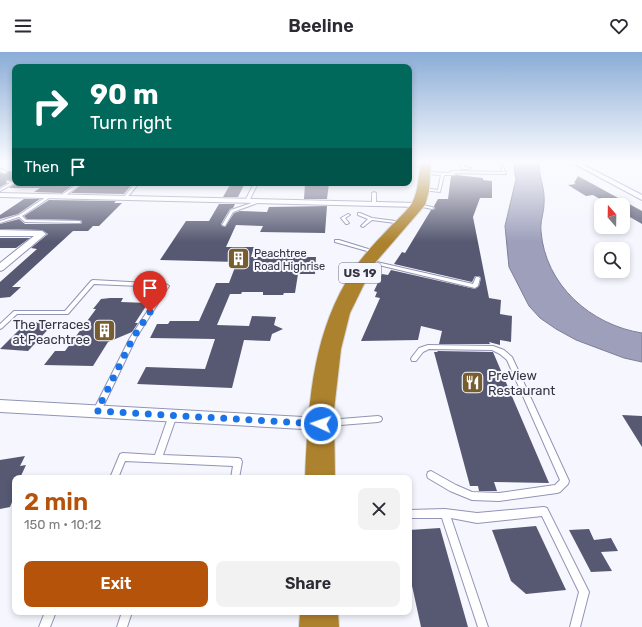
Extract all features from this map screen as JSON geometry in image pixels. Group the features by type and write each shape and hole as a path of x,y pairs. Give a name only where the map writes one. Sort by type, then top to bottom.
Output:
{"highway":[{"name":"US 19","path":"320,475 321,410 330,349 340,313 355,282 372,256 402,223 425,206 423,189"},
{"path":"319,615 319,627"}],"street":[{"path":"625,189 642,198"},
{"path":"0,195 425,206"},
{"path":"0,233 42,234 0,268"},
{"path":"0,406 321,424"}],"lane":[{"path":"61,196 72,189"},
{"path":"125,198 133,189"},
{"path":"247,201 253,189"},
{"path":"423,189 440,191 440,189"},
{"path":"374,193 374,204"},
{"path":"0,222 20,216 50,196"},
{"path":"224,225 232,211 262,201"},
{"path":"359,214 371,219 402,223"},
{"path":"347,223 343,218 348,215"},
{"path":"20,216 25,221 79,222"},
{"path":"363,226 371,219"},
{"path":"337,241 372,256 475,286 478,278"},
{"path":"0,327 16,312 66,313 93,282 166,286 133,338 97,411"},
{"path":"414,359 421,350 428,347 493,348 502,352 510,359 566,481 557,488 499,497 472,496 453,488 431,475"},
{"path":"158,459 173,415"},
{"path":"321,424 378,419"},
{"path":"115,475 123,457 238,462 236,475"},
{"path":"412,514 445,513 477,518 544,511 584,592 576,627"},
{"path":"445,513 483,627"},
{"path":"44,627 50,615"},
{"path":"122,627 126,615"}],"water":[{"path":"514,189 543,189 544,207 541,231 544,251 551,269 561,285 574,299 589,311 605,321 623,329 642,333 642,362 624,358 576,340 540,318 529,306 509,267 505,226"}],"building":[{"path":"39,189 68,189 62,193 34,192"},
{"path":"76,189 128,189 124,194 71,193"},
{"path":"228,189 242,189 238,197 223,197"},
{"path":"305,189 328,189 327,199 304,199"},
{"path":"449,189 492,189 492,198 480,198 473,217 489,298 501,300 500,314 512,316 511,342 500,340 500,345 489,342 490,344 439,344 442,331 421,326 418,340 361,341 380,298 375,297 377,292 374,291 382,274 388,275 391,270 475,289 479,286 481,278 479,276 475,276 472,282 394,264 402,252 405,253 431,210 435,209 434,206 438,199 448,199"},
{"path":"574,189 601,189 618,198 598,198 593,195 586,196"},
{"path":"24,199 40,199 18,214 0,219 0,215"},
{"path":"49,200 116,201 114,203 122,203 99,226 93,226 88,231 73,231 12,287 21,287 10,297 0,298 0,282 37,249 31,248 48,234 42,230 0,229 0,224 19,219 25,224 82,223 82,221 79,220 27,219 24,216"},
{"path":"219,204 235,204 233,208 230,209 221,224 225,227 234,213 240,211 267,212 269,207 327,206 325,233 260,232 263,226 236,225 226,247 254,247 251,257 316,257 315,274 298,274 295,293 284,293 283,295 263,295 263,292 242,292 241,294 230,294 217,325 249,326 252,316 276,317 274,325 283,329 272,334 270,341 244,340 232,388 137,384 146,367 205,369 215,339 150,338 157,324 168,324 170,321 199,321 216,283 229,283 237,262 160,260 186,221 209,221"},
{"path":"630,204 642,211 642,224 630,217"},
{"path":"0,238 30,238 16,248 0,248"},
{"name":"The Terraces at Peachtree","path":"123,298 121,302 148,303 135,323 138,323 132,332 108,342 93,366 44,365 55,351 65,351 96,309 93,309 101,299"},
{"path":"27,322 54,323 28,351 0,349"},
{"path":"434,352 493,352 549,483 494,482 497,491 479,491 478,486 470,486"},
{"path":"622,415 642,416 642,447"},
{"path":"25,456 20,466 26,465 21,475 12,475 12,502 10,507 0,509 0,460"},
{"path":"536,526 566,590 526,594 511,581 492,530"},
{"path":"440,528 468,627 421,627 412,586 412,530"},
{"path":"589,529 594,540 611,538 618,551 601,552 612,571 591,572 569,530"}],"place":[{"name":"Peachtree Road Highrise","path":"238,259"},
{"name":"The Terraces at Peachtree","path":"105,331"},
{"name":"PreView Restaurant","path":"473,382"}],"route":[{"path":"150,312 133,338 97,411 321,424"}]}
